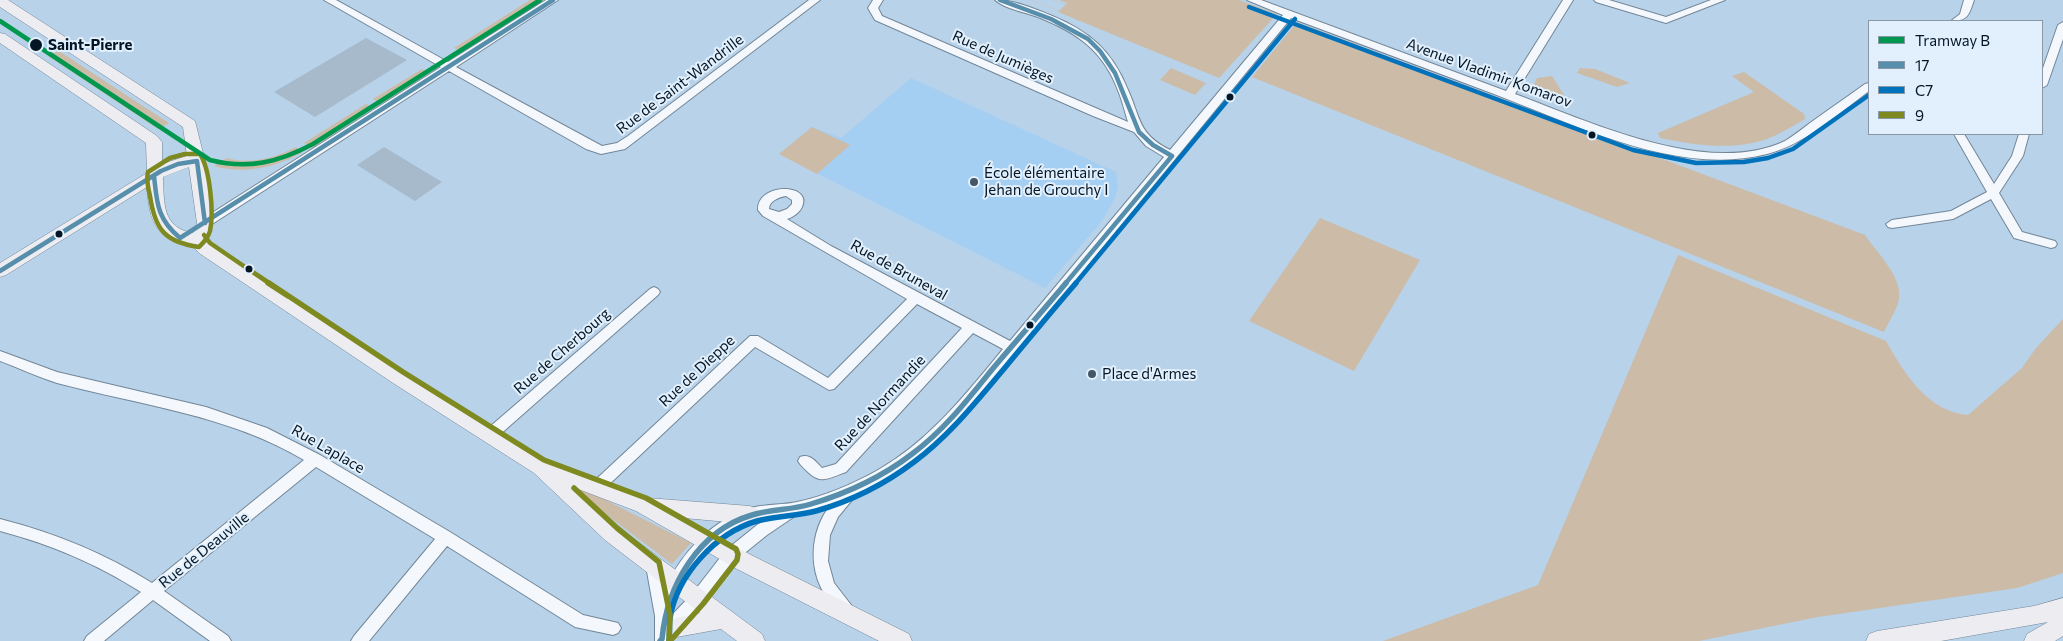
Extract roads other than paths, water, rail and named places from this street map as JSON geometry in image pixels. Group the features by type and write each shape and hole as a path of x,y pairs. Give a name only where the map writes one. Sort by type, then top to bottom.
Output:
{"street":[{"name":"Rue de Saint-Wandrille","path":"329,0 590,146 601,150 622,146 647,129 816,0"},
{"path":"180,238 553,0"},
{"name":"Rue de Jumièges","path":"878,0 872,8 878,18 1088,111 1138,130"},
{"path":"1000,0 1070,29 1095,45 1111,66 1123,90 1138,130 1152,146 1172,156"},
{"name":"Avenue Vladimir Komarov","path":"1252,0 1636,143 1697,156 1743,155 1766,151 1788,142 1868,87"},
{"path":"1509,96 1568,0"},
{"path":"1599,0 1666,20 1720,0"},
{"path":"1958,20 1964,16 1969,0"},
{"path":"0,1 190,125 205,223 198,240"},
{"path":"643,505 750,515 798,508 858,487 874,479 924,445 958,413 1289,14"},
{"path":"2043,82 2063,25"},
{"path":"0,37 154,142 154,176 159,218 162,224 180,238 198,240 204,249 294,309 399,378 541,467 612,534 754,641"},
{"path":"1960,135 2018,235 2051,244"},
{"path":"1892,224 1953,215 1994,193 2017,156 2024,135"},
{"path":"0,271 154,176 174,165 187,161 196,161"},
{"name":"Rue de Bruneval","path":"773,216 827,249 1012,348"},
{"name":"Rue de Cherbourg","path":"491,434 654,292"},
{"name":"Rue de Dieppe","path":"596,488 754,340 829,386 916,298"},
{"name":"Rue de Normandie","path":"805,461 820,475 841,468 971,327"},
{"name":"Rue Laplace","path":"0,356 56,377 197,411 262,432 315,459 445,537 580,622 613,628"},
{"name":"Rue de Deauville","path":"92,641 315,459"},
{"path":"541,467 643,505 708,542 901,641"},
{"path":"851,616 828,587 821,567 820,553 823,528 838,502 858,487"},
{"path":"664,631 697,599 731,554 762,530 798,508"},
{"path":"664,631 675,582 690,559 728,526 750,515"},
{"path":"0,525 37,534 100,560 152,592 223,641"},
{"path":"359,641 445,537"},
{"path":"653,566 664,631"},
{"path":"1877,641 2034,616 2063,608"},
{"path":"664,631 724,618"},
{"path":"2035,641 2063,625"}],"tram line":[{"name":"B","path":"0,21 210,160 237,166 263,164 288,156 313,144 540,0"},
{"path":"1031,0 1059,11"},
{"path":"1054,0 1066,5"}],"place":[{"name":"Saint-Pierre","path":"36,45"},
{"name":"École élémentaire Jehan de Grouchy I","path":"974,182"},
{"name":"Place d'Armes","path":"1092,374"}]}
